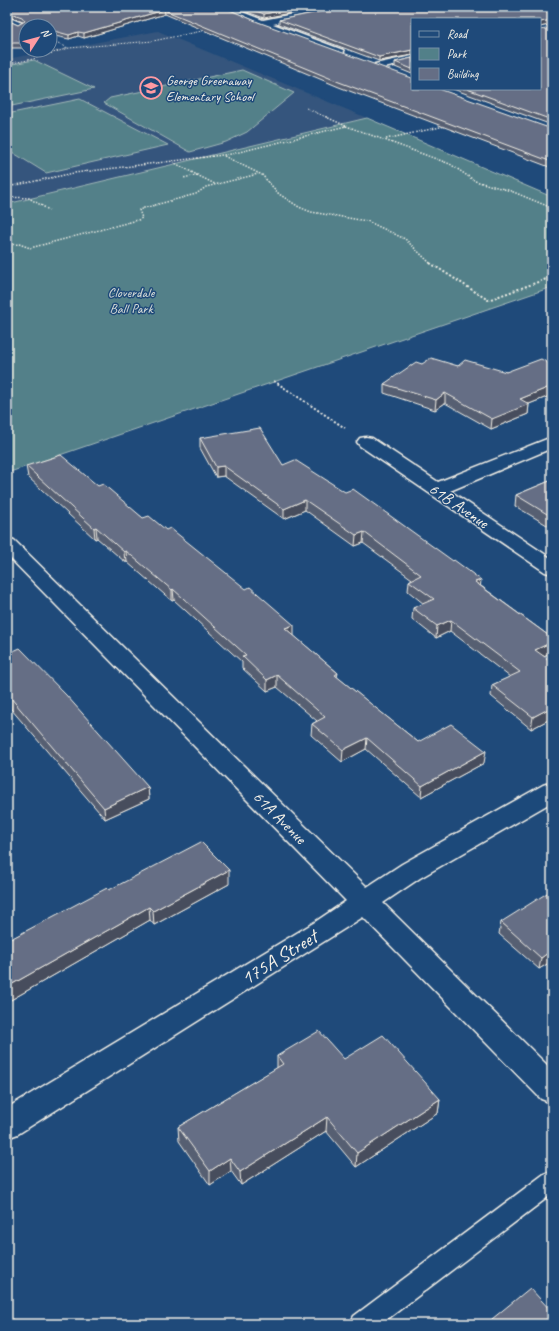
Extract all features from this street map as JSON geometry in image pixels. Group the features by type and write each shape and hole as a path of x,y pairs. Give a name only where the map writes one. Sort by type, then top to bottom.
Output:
{"street":[{"path":"221,7 350,56"},
{"path":"262,23 343,7"},
{"path":"7,20 18,25"},
{"path":"395,72 376,65 411,59"},
{"name":"61B Avenue","path":"366,442 552,568"},
{"path":"436,490 552,442"},
{"name":"61A Avenue","path":"7,544 552,1090"},
{"name":"175A Street","path":"7,1124 325,929 411,871 552,792"}],"lane":[{"path":"362,1324 552,1182"}],"path":[{"path":"7,64 33,59 69,48 153,41 208,30"},
{"path":"58,43 69,48"},
{"path":"306,108 346,126 450,164 474,181 511,191 552,208"},
{"path":"7,187 74,173 223,155 346,126"},
{"path":"385,139 446,126"},
{"path":"223,155 258,174 279,194 299,207 311,212 367,221 405,239 413,245 430,263 488,300 552,277"},
{"path":"172,161 215,184"},
{"path":"7,245 20,244 30,248 138,220 142,218 139,210 144,208 196,194 206,187 215,184 258,174"},
{"path":"183,178 197,175"},
{"path":"7,197 29,198 48,210"},
{"path":"274,381 366,442"}],"shaded area":[{"name":"George Greenaway Elementary School","path":"158,31 367,118 7,204 7,59 18,57 58,58 58,50"}],"green space":[{"path":"34,60 94,89 7,107 7,65"},
{"path":"242,70 294,93 247,132 226,142 190,152 104,103 110,98"},
{"path":"80,99 168,145 46,173 7,149 7,114"},
{"name":"Cloverdale Ball Park","path":"367,118 552,197 552,287 7,473 7,204"}],"building":[{"path":"7,7 223,7 258,22 411,78 411,90 442,90 552,129 552,162 339,82 164,10 84,33 78,32 69,35 58,32 58,18 22,17 7,12"},
{"path":"245,7 299,7 264,14"},
{"path":"343,7 552,7 552,20 541,22 541,18 411,18 411,50 379,57 279,20"},
{"path":"7,20 18,25 18,43 7,43"},
{"path":"552,28 552,120 470,90 541,90 541,30"},
{"path":"411,58 411,69 395,62"},
{"path":"431,358 458,366 465,360 506,372 541,359 552,365 552,386 520,399 529,404 492,419 445,393 436,400 384,384 416,362 422,364"},
{"path":"260,428 283,465 295,460 345,492 353,489 481,580 475,582 552,638 552,642 535,650 552,662 552,707 533,717 492,685 520,672 451,620 437,626 413,608 434,599 409,581 421,575 364,532 356,535 305,500 284,509 224,466 216,467 200,438"},
{"path":"61,455 98,486 103,484 143,518 149,516 166,530 170,528 246,589 250,587 294,625 285,628 338,673 335,675 418,742 451,724 486,751 422,786 367,738 343,750 312,724 325,717 277,675 267,680 242,656 246,655 173,589 172,590 126,551 124,552 96,527 94,528 26,466"},
{"path":"552,480 552,517 516,495"},
{"path":"20,648 66,695 148,787 104,808 10,697 7,699 7,654"},
{"path":"201,842 229,870 153,911 149,907 7,987 7,941 107,888 109,890"},
{"path":"552,890 552,950 541,958 501,922"},
{"path":"319,1031 344,1059 383,1035 440,1099 357,1153 327,1117 240,1172 230,1158 210,1171 178,1127 283,1064 277,1056"},
{"path":"530,1288 552,1312 552,1324 496,1324 492,1319"}],"place":[{"name":"George Greenaway Elementary School","path":"151,88"}]}
